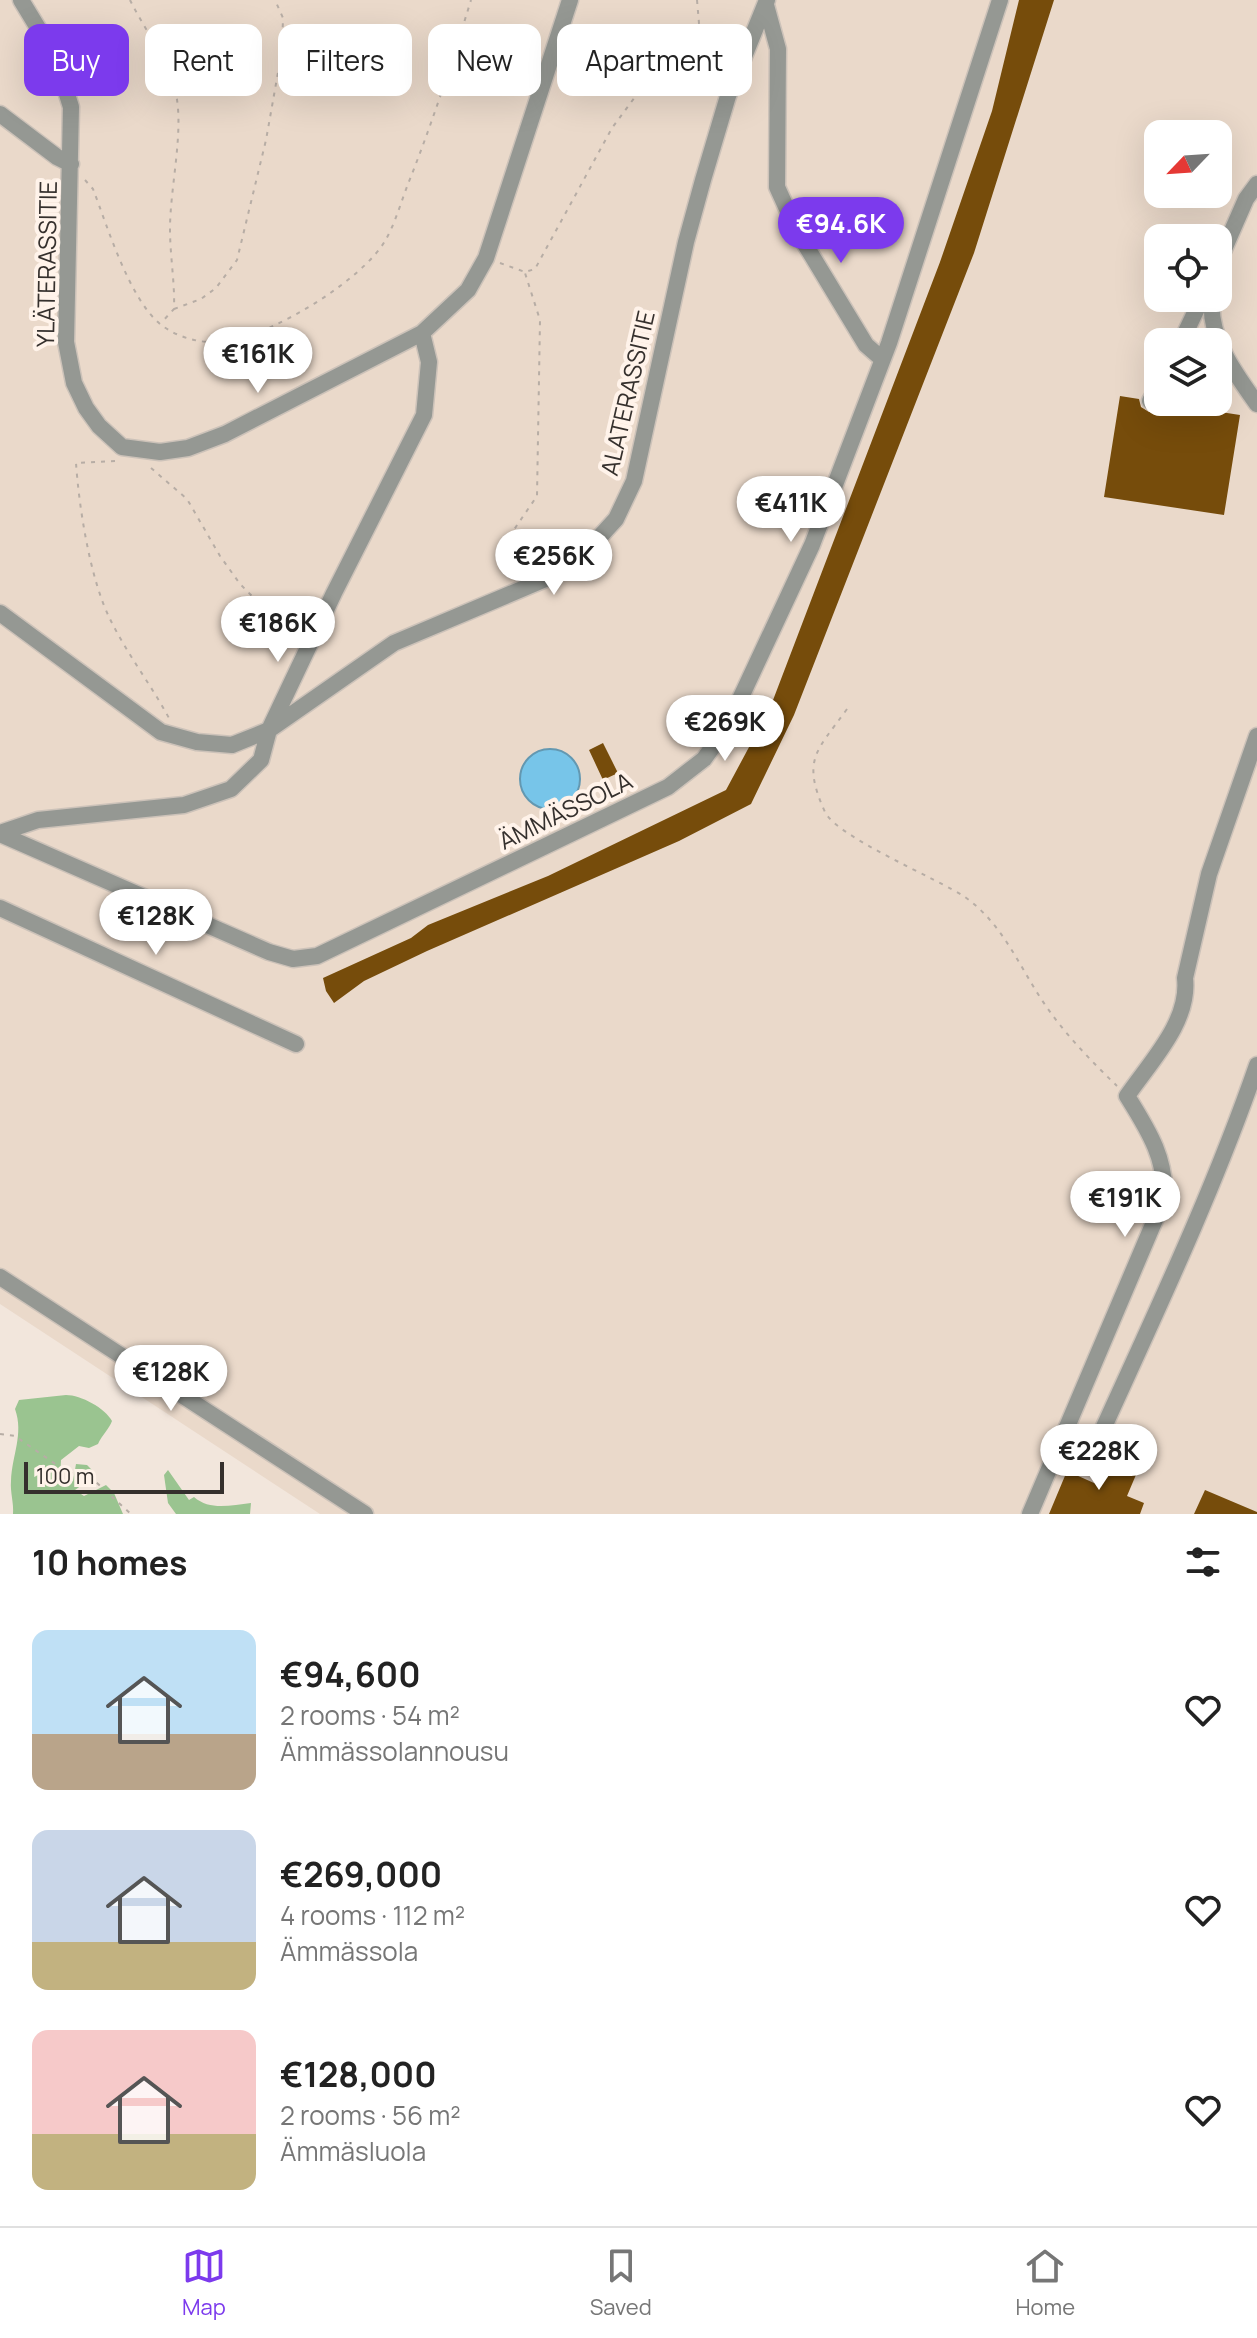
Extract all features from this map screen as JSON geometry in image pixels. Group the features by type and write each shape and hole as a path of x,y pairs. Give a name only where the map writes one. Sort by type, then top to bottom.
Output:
{"street":[{"name":"YLÄTERASSITIE","path":"21,0 55,56 71,107 66,342 74,383 99,426 122,447 136,450"},
{"path":"136,450 160,452 188,448 225,434 422,333 468,290 486,258 570,0"},
{"name":"ÄMMÄSSOLA","path":"0,834 269,952 293,959 317,956 668,787 704,759 727,727 812,545 882,359 1000,0"},
{"path":"766,2 778,49 777,187 797,231 866,345 882,359"},
{"name":"ALATERASSITIE","path":"752,37 766,2"},
{"name":"ALATERASSITIE","path":"0,613 161,732 197,742 232,745 269,730 394,643 548,578 585,553 616,519 634,481 686,242 729,96"},
{"path":"0,114 71,164"},
{"path":"1232,231 1246,199 1257,184"},
{"path":"1211,312 1218,341 1257,404"},
{"path":"0,834 49,818 184,805 231,789 261,760 269,730 424,415 429,362 422,333"},
{"path":"1030,1514 1163,1201 1165,1177 1161,1164 1142,1120 1127,1096 1182,1012 1187,993 1185,978 1209,874 1257,736"},
{"path":"0,908 296,1044"},
{"path":"1088,1462 1197,1218 1237,1124 1257,1065"},
{"path":"0,1277 365,1514"}],"path":[{"path":"130,0 165,61 176,92 179,115 170,230 174,309"},
{"path":"160,324 174,309 201,299 216,288 237,260 266,140 282,50 283,18 275,0"},
{"path":"71,164 93,189 134,288 143,305 160,324 182,338 229,341 291,317 359,272 385,241 429,133 471,0"},
{"path":"697,0 699,24"},
{"path":"486,258 525,272 535,269 612,128 636,96"},
{"path":"515,593 509,548 513,531 537,496 540,320 525,272"},
{"path":"136,450 156,473 187,499 240,584 307,650"},
{"path":"117,461 76,463 79,502 94,568 109,618 180,737"},
{"path":"847,709 814,754 813,779 827,816 866,844 966,898 999,928 1039,996 1077,1047 1127,1096"},
{"path":"0,1434 15,1436 64,1470 96,1482 131,1514"}],"shaded area":[{"path":"0,0 1257,0 1257,1514 320,1514 0,1304"}],"green space":[{"path":"66,1395 92,1403 112,1421 98,1444 89,1448 79,1446 61,1460 60,1480 73,1481 76,1464 87,1465 93,1471 89,1480 75,1490 84,1496 106,1485 114,1493 123,1514 13,1514 11,1481 18,1436 15,1409 19,1400"},
{"path":"168,1470 189,1500 194,1497 207,1504 221,1506 251,1503 250,1514 176,1514 168,1503 164,1475"}],"water":[{"path":"550,749 561,751 571,758 578,768 578,790 571,800 561,807 550,809 539,807 529,800 522,790 520,779 522,768 529,758 539,751"}],"building":[{"path":"1019,0 1054,0 974,253 794,715 751,804 679,841 364,981 334,1003 326,991 323,978 411,938 428,925 548,876 726,790 770,708 940,262 992,111"},
{"path":"1120,396 1139,399 1144,416 1240,415 1224,515 1104,497"},
{"path":"603,743 618,773 603,780 589,750"},
{"path":"1106,1456 1138,1470 1127,1496 1144,1503 1140,1514 1049,1514 1067,1471 1094,1483"},
{"path":"1205,1490 1257,1512 1257,1514 1194,1514"}]}
